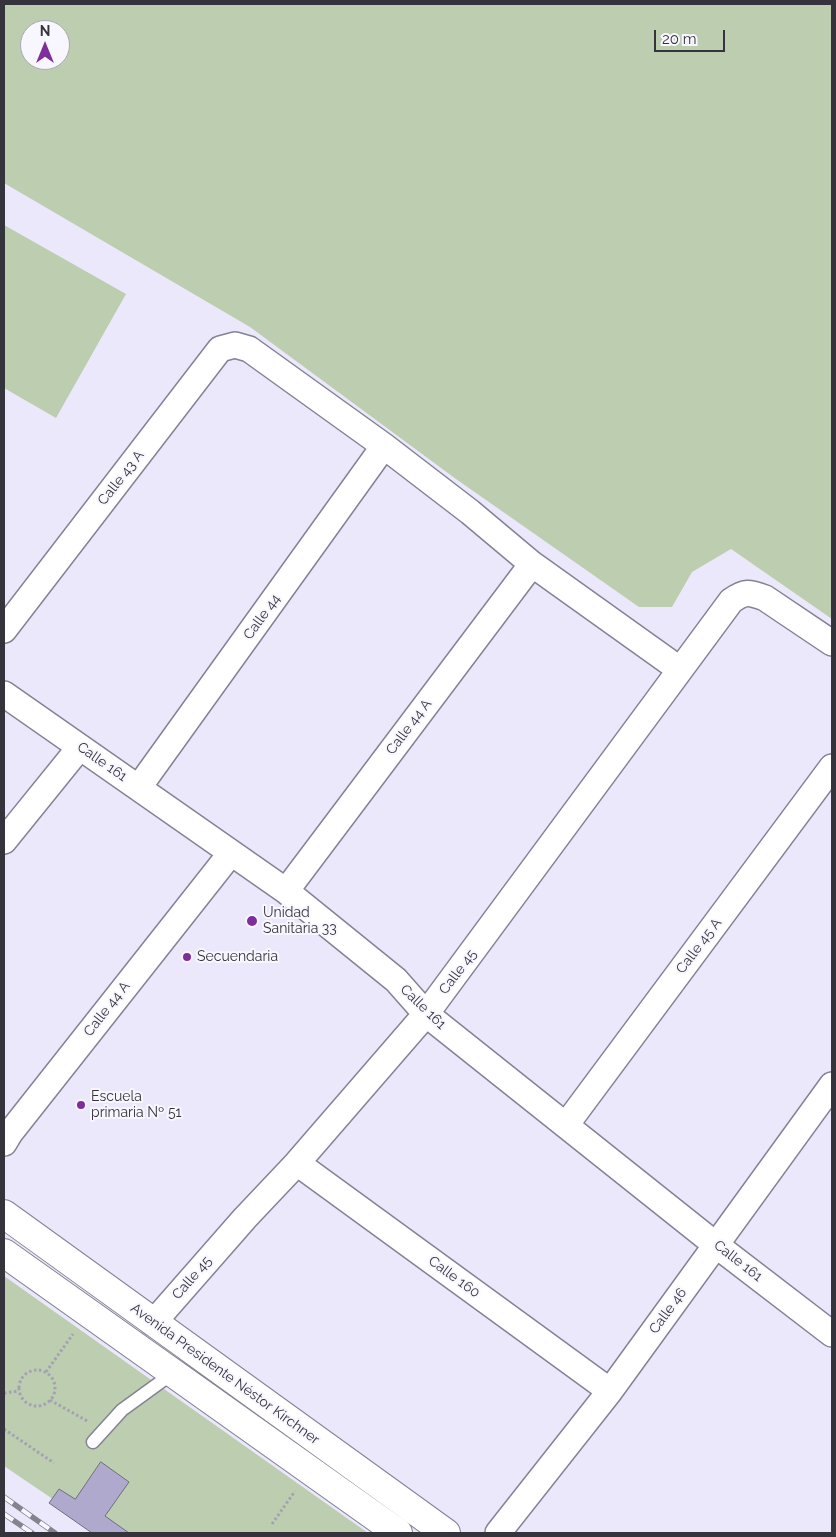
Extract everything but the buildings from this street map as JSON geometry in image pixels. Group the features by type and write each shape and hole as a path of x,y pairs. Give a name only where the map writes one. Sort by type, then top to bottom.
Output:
{"main road":[{"name":"Avenida Presidente Néstor Kirchner","path":"4,1214 446,1533"},
{"name":"Avenida Presidente Néstor Kirchner","path":"4,1253 398,1533"}],"street":[{"name":"Calle 43 A","path":"4,630 220,349 235,345 249,349 384,446"},
{"path":"384,446 470,512 532,564 679,669"},
{"name":"Calle 44","path":"139,787 384,446"},
{"name":"Calle 44 A","path":"286,890 532,564"},
{"name":"Calle 45","path":"153,1323 245,1218 297,1164 426,1014 731,601 741,594 755,594 765,598 832,643"},
{"name":"Calle 161","path":"4,694 286,890 396,980 426,1014 716,1245 832,1334"},
{"path":"4,841 80,747"},
{"name":"Calle 45 A","path":"566,1125 832,767"},
{"name":"Calle 44 A","path":"4,1143 16,1125 231,853"},
{"name":"Calle 46","path":"498,1533 610,1391 832,1085"},
{"name":"Calle 160","path":"297,1164 610,1391"}],"lane":[{"path":"93,1442 122,1410 173,1373"}],"path":[{"path":"46,1372 73,1333"},
{"path":"34,1370 46,1372 51,1376 55,1388 50,1400 46,1404 34,1406 24,1401 19,1391 19,1385 24,1375 34,1370"},
{"path":"4,1393 19,1391"},
{"path":"50,1400 103,1431"},
{"path":"4,1429 54,1463"},
{"path":"272,1524 296,1490"}],"green space":[{"path":"4,4 832,4 832,619 731,549 692,572 672,607 639,607 456,479 250,327 4,183"},
{"path":"4,225 126,294 56,418 4,388"},
{"path":"4,1276 368,1533 103,1533 4,1466"}],"railway":[{"path":"4,1497 55,1533"},
{"path":"4,1514 32,1533"}],"place":[{"name":"Unidad Sanitaria 33","path":"252,921"},
{"name":"Secuendaria","path":"187,957"},
{"name":"Escuela primaria Nº 51","path":"81,1105"}]}
